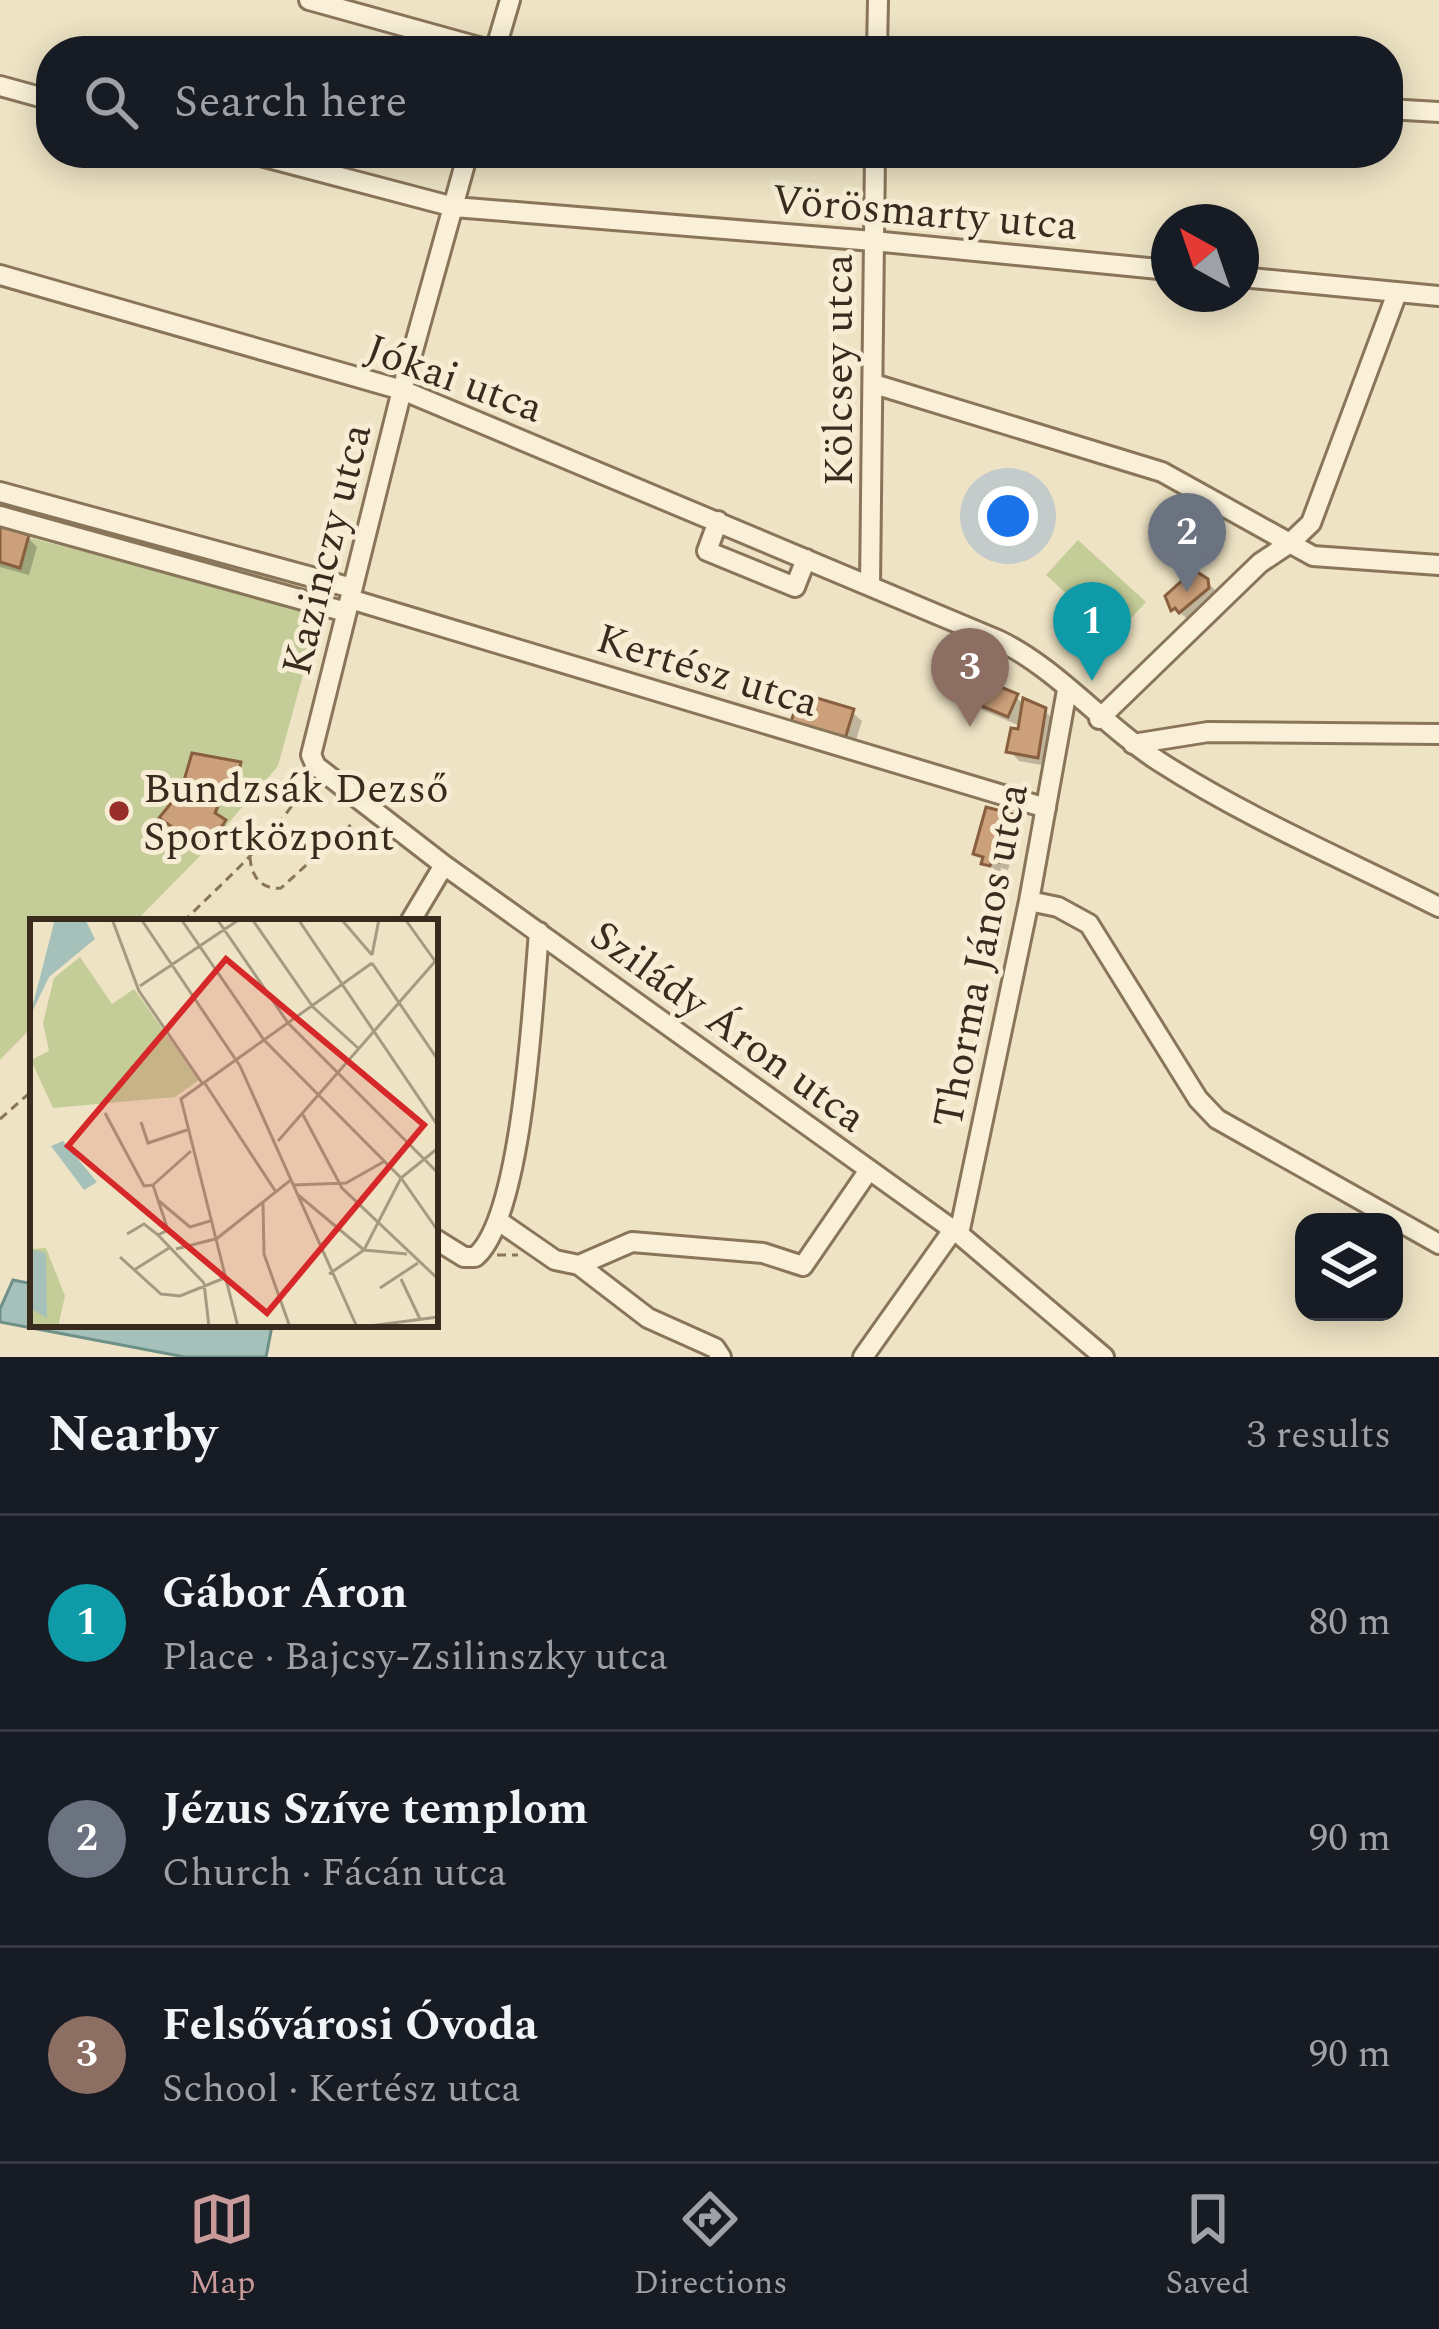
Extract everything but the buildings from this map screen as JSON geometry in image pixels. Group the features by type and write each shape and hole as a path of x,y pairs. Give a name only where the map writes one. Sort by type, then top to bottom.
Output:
{"street":[{"path":"309,0 440,36"},
{"path":"499,36 510,0"},
{"path":"877,36 878,0"},
{"path":"0,86 36,96"},
{"path":"1403,110 1439,112"},
{"name":"Vörösmarty utca","path":"306,168 454,208 1151,268"},
{"name":"Kazinczy utca","path":"313,760 402,390 464,168"},
{"name":"Kölcsey utca","path":"870,586 874,168"},
{"name":"Jókai utca","path":"0,275 402,390 1010,646 1133,744 1210,791 1439,907"},
{"path":"1259,280 1439,296"},
{"path":"1100,718 1260,563 1304,531 1318,508 1397,293"},
{"path":"874,384 1162,472 1312,556 1439,566"},
{"path":"0,492 349,600"},
{"name":"Kertész utca","path":"0,516 349,600 1046,808"},
{"path":"718,521 707,551 795,587 806,559"},
{"name":"Thorma János utca","path":"956,1232 1029,901 1067,690"},
{"path":"1133,744 1208,732 1439,734"},
{"name":"Szilády Áron utca","path":"313,760 444,865 956,1232 1104,1357"},
{"path":"412,919 444,865"},
{"path":"1029,901 1058,907 1089,924 1198,1099 1217,1119 1439,1244"},
{"path":"438,1241 464,1257 476,1257 500,1222 524,1093 539,932"},
{"path":"579,1265 632,1241 764,1253 803,1266 868,1170"},
{"path":"500,1222 555,1260 579,1265 648,1318 715,1348 721,1357"},
{"path":"862,1357 956,1232"}],"path":[{"path":"186,919 294,805 313,760"},
{"path":"250,855 257,880 281,888 372,809"},
{"path":"0,1119 30,1093"}],"green space":[{"name":"Bundzsák Dezső Sportközpont","path":"0,530 320,613 278,766 199,857 138,919 30,919 30,1029 0,1060"},
{"path":"1078,540 1146,602 1114,637 1046,575"}],"water":[{"path":"13,1280 30,1283 30,1327 272,1327 266,1357 185,1357 0,1322 0,1309"}],"place":[{"name":"Jézus Szíve templom","path":"1187,592"},
{"name":"Gábor Áron","path":"1092,681"},
{"name":"Felsővárosi Óvoda","path":"970,727"},
{"name":"Bundzsák Dezső Sportközpont","path":"119,811"}]}
